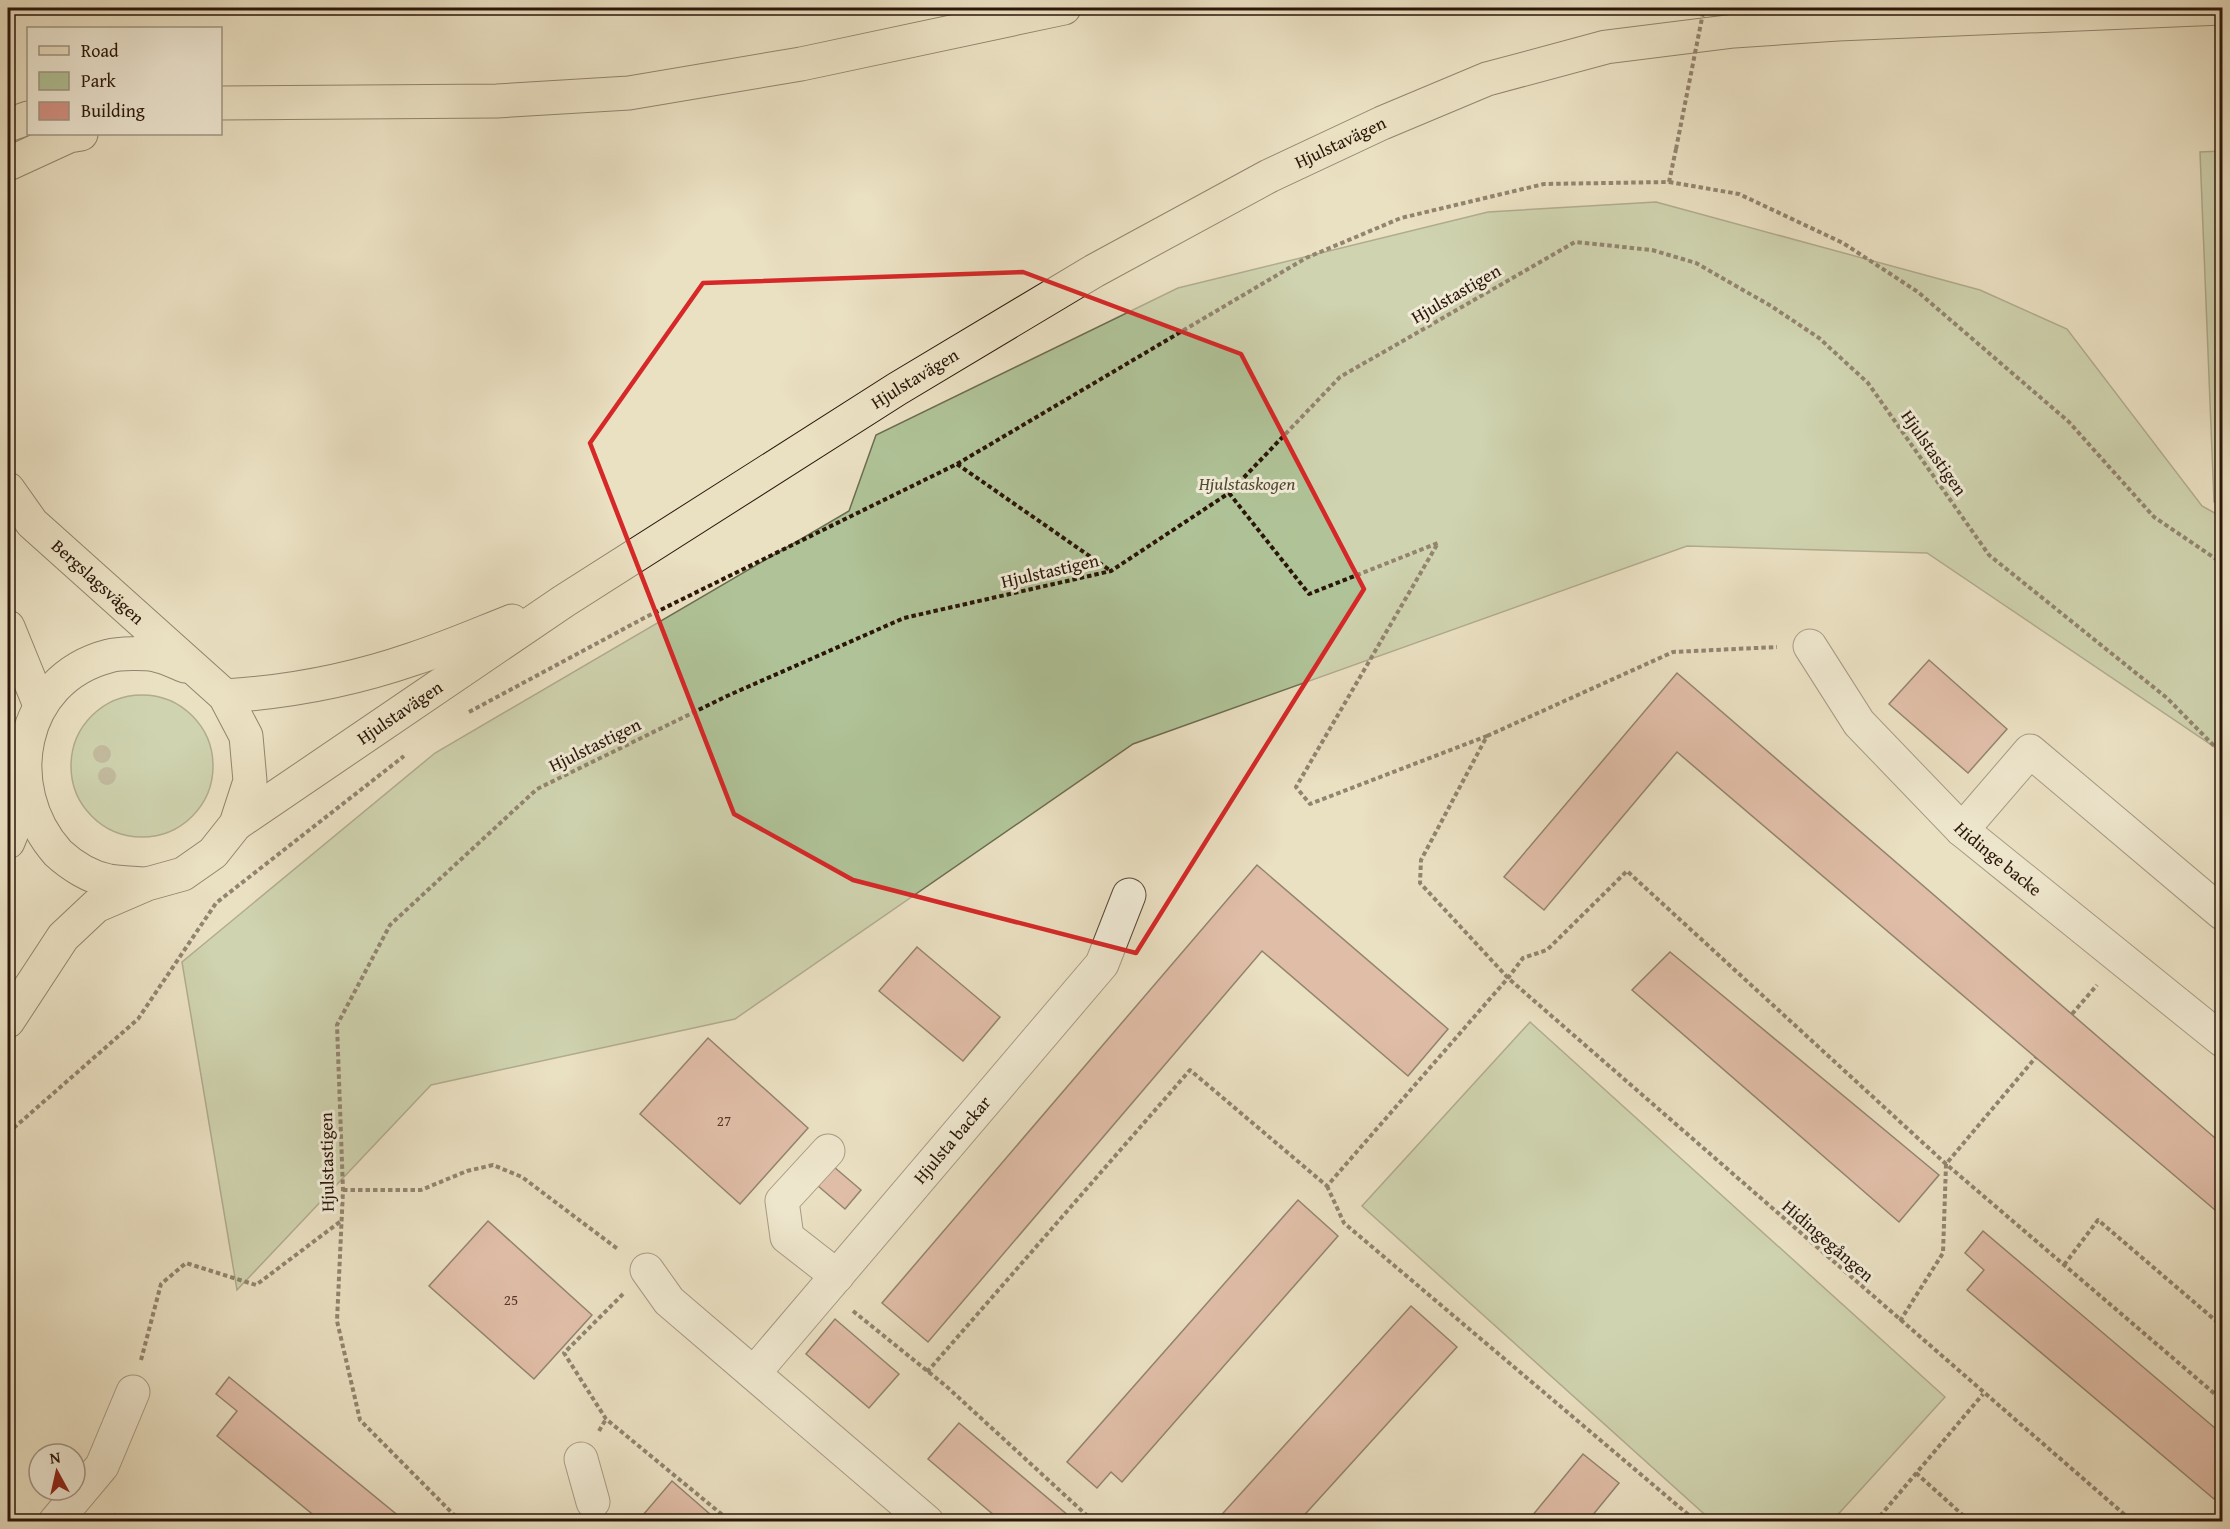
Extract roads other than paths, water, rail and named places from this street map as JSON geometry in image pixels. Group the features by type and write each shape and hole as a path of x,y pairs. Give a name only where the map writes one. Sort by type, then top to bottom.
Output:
{"main road":[{"path":"222,103 497,101 629,93 801,64 1064,8"},
{"name":"Hjulstavägen","path":"236,824 564,601 897,389 1094,271 1269,176 1382,123 1487,79 1606,47 1734,31 1838,24 2223,8"},
{"path":"8,125 27,118"},
{"path":"8,164 75,135"},
{"name":"Bergslagsvägen","path":"8,489 32,524 225,696 246,736 250,781 236,824 213,853 183,874 147,884 96,906 63,937 8,1020"},
{"name":"Hjulstavägen","path":"225,696 274,693 340,680 414,659 564,601"},
{"path":"8,627 39,703"},
{"name":"Bergslagsvägen","path":"147,884 108,881 71,865 42,838 24,802 19,768 24,734 39,703 70,672 111,655 154,655 195,669"},
{"path":"8,842 24,802"}],"street":[{"name":"Hidinge backe","path":"1810,646 1859,723 1962,830 2223,1040"},
{"path":"1962,830 2030,751 2223,913"},
{"name":"Hjulsta backar","path":"754,1373 1102,964 1129,895"},
{"path":"828,1151 782,1201 787,1237 831,1282"},
{"path":"647,1270 669,1301 927,1521"},
{"path":"55,1521 102,1466 133,1392"},
{"path":"581,1459 593,1502"}],"park label":[{"name":"Hjulstaskogen","path":"1247,484"}]}
